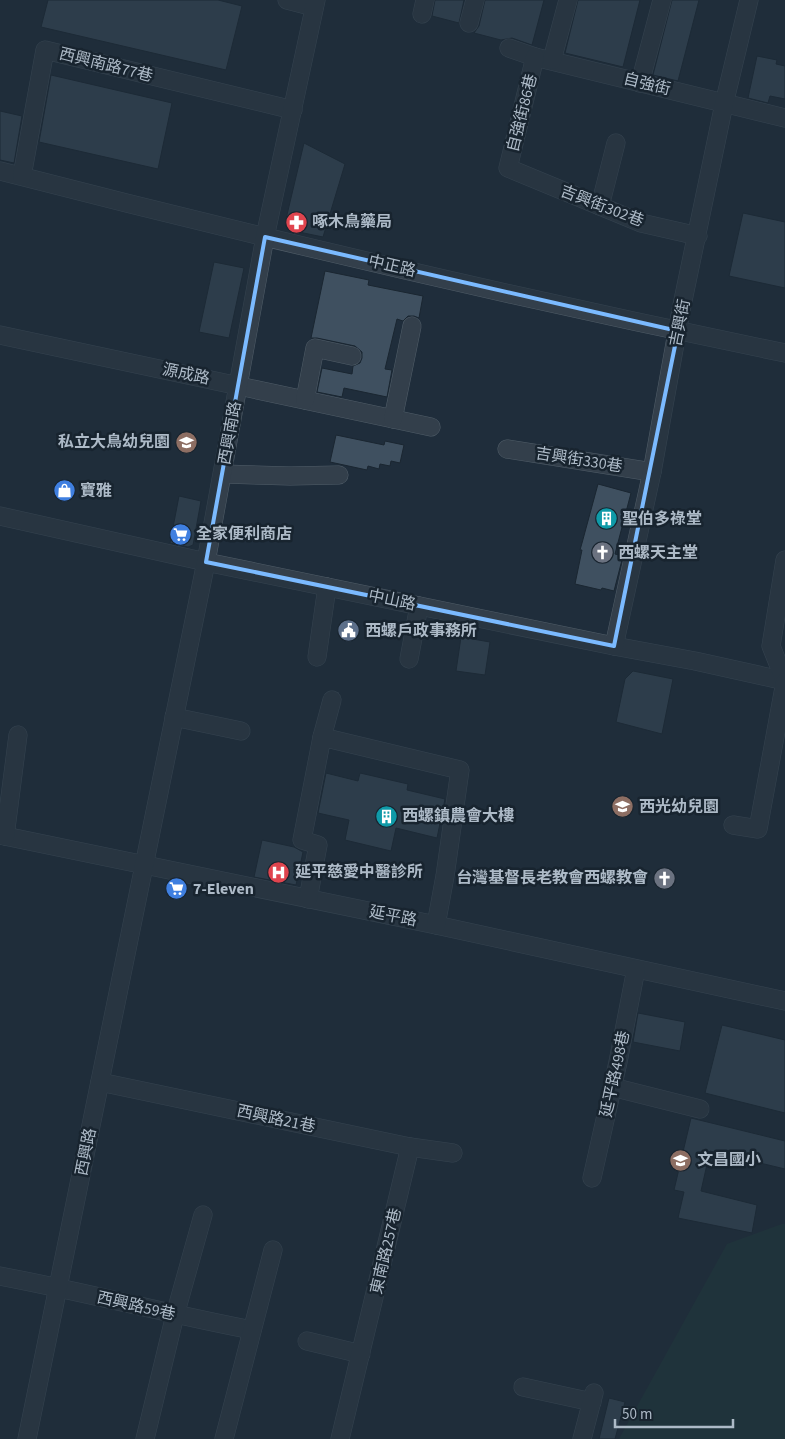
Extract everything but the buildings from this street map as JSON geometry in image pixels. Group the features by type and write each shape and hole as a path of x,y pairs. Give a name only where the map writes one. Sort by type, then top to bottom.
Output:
{"street":[{"path":"287,0 315,4"},
{"path":"468,23 475,0"},
{"name":"自強街86巷","path":"508,168 544,58 568,0"},
{"path":"640,83 662,0"},
{"name":"吉興街","path":"614,646 652,472 678,331 724,104 749,0"},
{"name":"西興南路","path":"144,866 206,562 266,237 315,4"},
{"name":"自強街","path":"509,48 640,83 785,118"},
{"name":"西興南路77巷","path":"22,176 44,50 293,110"},
{"path":"600,206 616,143"},
{"name":"吉興街302巷","path":"508,168 641,222 698,236"},
{"name":"中正路","path":"0,170 266,237 678,331 785,353"},
{"path":"393,419 412,326"},
{"name":"源成路","path":"0,335 431,427"},
{"path":"305,400 315,348 352,356"},
{"name":"吉興街330巷","path":"507,449 652,472"},
{"path":"223,474 290,476 339,474"},
{"name":"中山路","path":"0,516 206,562 785,681"},
{"path":"733,825 758,829 785,681 778,645 785,560"},
{"path":"317,658 327,587"},
{"path":"409,658 419,606"},
{"path":"308,899 318,845 302,840 322,737 332,700"},
{"path":"174,717 241,731"},
{"path":"2,835 18,735"},
{"path":"322,737 460,770 436,925"},
{"name":"延平路","path":"2,835 785,1000"},
{"name":"西興路","path":"27,1439 144,866"},
{"name":"延平路498巷","path":"592,1178 636,969"},
{"name":"西興路21巷","path":"100,1082 410,1147 453,1153"},
{"path":"612,1088 700,1109"},
{"name":"東南路257巷","path":"340,1439 362,1354 410,1147"},
{"path":"145,1439 175,1315 203,1215"},
{"path":"224,1439 273,1250"},
{"name":"西興路59巷","path":"0,1276 252,1330"},
{"path":"307,1341 362,1354"},
{"path":"523,1387 593,1397 582,1439"}],"highlighted area":[{"path":"265,237 678,331 614,646 206,562"}],"green space":[{"path":"785,1224 785,1439 619,1439 727,1244"}],"place":[{"name":"啄木鳥藥局","path":"296,222"},
{"name":"私立大鳥幼兒園","path":"186,442"},
{"name":"寶雅","path":"64,491"},
{"name":"聖伯多祿堂","path":"606,519"},
{"name":"全家便利商店","path":"180,534"},
{"name":"西螺天主堂","path":"602,553"},
{"name":"西螺戶政事務所","path":"349,631"},
{"name":"西光幼兒園","path":"623,807"},
{"name":"西螺鎮農會大樓","path":"386,816"},
{"name":"延平慈愛中醫診所","path":"279,872"},
{"name":"台灣基督長老教會西螺教會","path":"664,878"},
{"name":"7-Eleven","path":"177,889"},
{"name":"文昌國小","path":"681,1160"}]}
